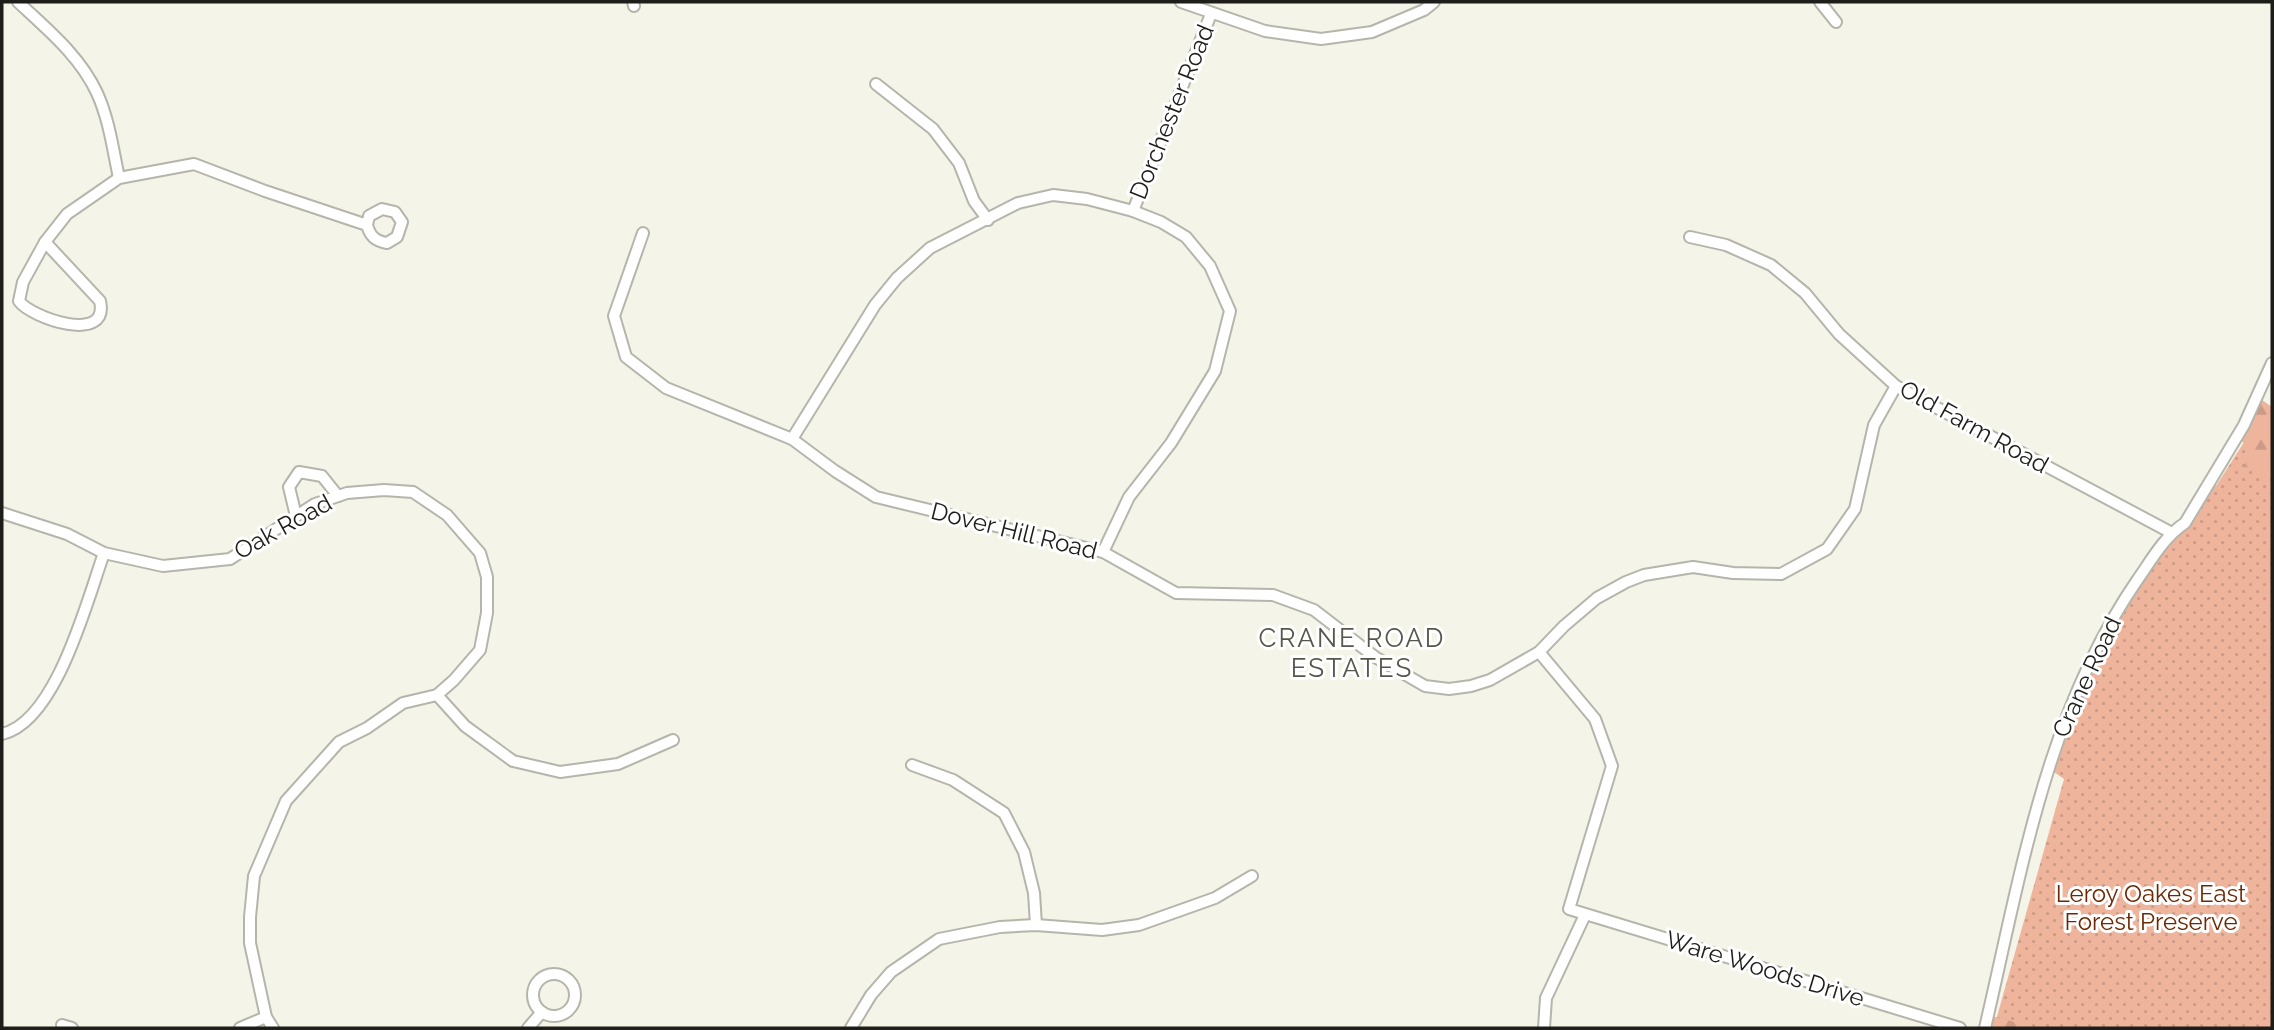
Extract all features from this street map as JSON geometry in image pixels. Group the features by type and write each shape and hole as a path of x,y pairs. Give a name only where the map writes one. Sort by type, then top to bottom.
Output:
{"street":[{"path":"18,2 73,56 93,85 105,114 120,178"},
{"path":"1181,2 1265,31 1321,39 1372,32 1424,10 1434,2"},
{"path":"1819,2 1836,22"},
{"name":"Dorchester Road","path":"1133,211 1211,14"},
{"path":"876,84 933,129 959,163 974,201 988,220"},
{"path":"46,242 100,301 99,317 91,324 76,325 27,309 19,301 23,282 46,242 67,214 120,178 194,164 367,225"},
{"path":"792,439 875,305 897,278 930,248 1018,203 1054,195 1087,199 1133,211 1161,222 1186,237 1210,266 1230,311 1215,371 1171,443 1129,497 1103,552"},
{"name":"Dover Hill Road","path":"643,233 614,316 626,357 666,388 792,439 876,497 1103,552 1176,593 1273,595 1314,610 1375,657 1424,686 1450,690 1490,680 1539,652 1597,598 1644,575 1693,567 1733,573 1781,574 1827,549 1855,509 1874,425 1896,386"},
{"name":"Old Farm Road","path":"1690,237 1727,245 1771,265 1805,293 1839,334 1896,386 2170,532"},
{"name":"Crane Road","path":"1985,1028 2044,778 2081,679 2121,604 2170,532 2185,523 2238,436 2272,363"},
{"path":"296,516 289,487 299,472 322,476 338,496"},
{"name":"Oak Road","path":"2,513 67,534 104,553 163,566 230,559 315,504 347,493 384,490 413,492 447,515 480,553 487,577 487,613 480,650 437,695"},
{"path":"2,734 29,720 47,698 74,638 104,553"},
{"name":"Ware Woods Drive","path":"1539,652 1595,719 1612,766 1568,908 1570,910 1960,1028"},
{"path":"272,1028 266,1017 250,943 254,876 285,801 339,742 367,728 402,703 437,695 465,726 513,761 560,772 618,764 673,740"},
{"path":"912,765 953,780 1004,813 1024,852 1034,893 1037,925"},
{"path":"851,1028 870,995 891,972 939,939 1000,927 1037,925 1102,930 1139,925 1215,898 1252,876"},
{"path":"1544,1028 1546,998 1586,915"},
{"path":"528,1028 542,1012"},
{"path":"240,1028 266,1017"}],"green space":[{"path":"2262,400 2272,407 2272,478 2243,468 2252,448 2241,441"},
{"name":"Leroy Oakes East Forest Preserve","path":"2246,439 2272,451 2272,1028 2026,1028 1996,1020 2064,779 2054,772 2055,764 2087,681 2112,632 2139,589 2210,487 2216,486"},
{"path":"1992,1016 2036,1028 1988,1028"}],"district":[{"name":"CRANE ROAD ESTATES","path":"1352,653"}]}
